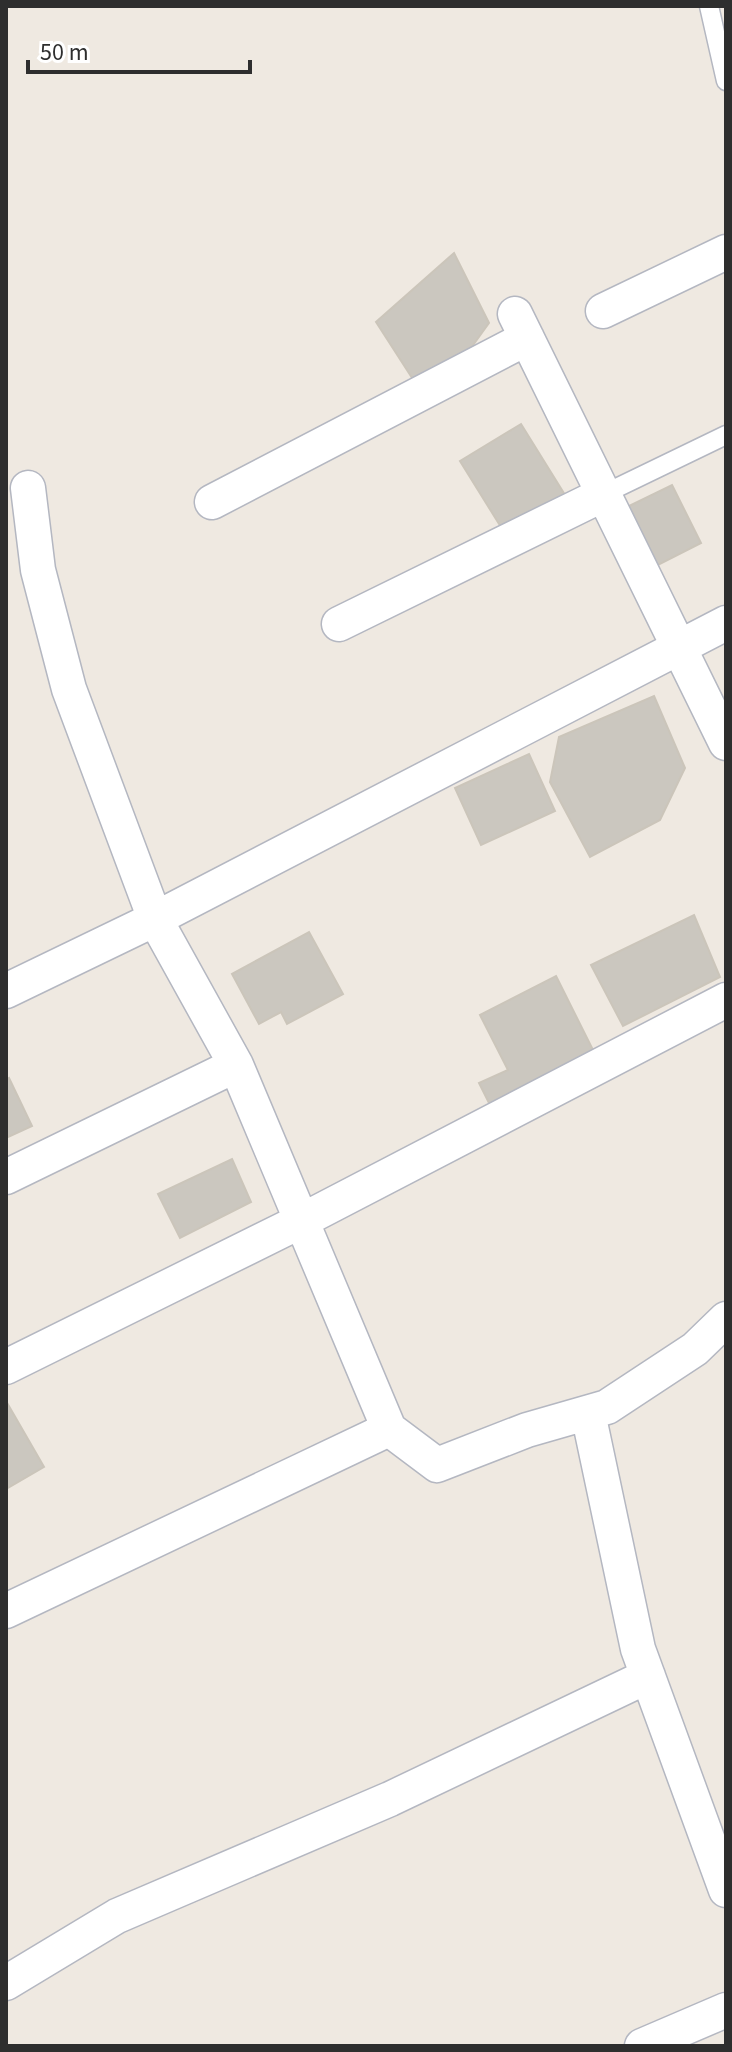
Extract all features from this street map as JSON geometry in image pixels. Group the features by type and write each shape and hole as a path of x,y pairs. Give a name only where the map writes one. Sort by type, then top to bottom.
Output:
{"street":[{"path":"603,311 726,252"},
{"path":"212,502 521,326 726,743"},
{"path":"28,488 38,570 69,689 155,919 236,1065 389,1429 437,1465 527,1430 607,1407 695,1349 726,1319"},
{"path":"339,624 604,494"},
{"path":"6,991 155,919 726,623"},
{"path":"6,1367 303,1220 726,1000"},
{"path":"6,1177 236,1065"},
{"path":"588,1413 638,1649 726,1890"},
{"path":"6,1611 389,1429"},
{"path":"6,1983 117,1916 390,1799 648,1676"},
{"path":"642,2046 726,2010"}],"lane":[{"path":"709,6 726,81"},
{"path":"604,494 726,435"}],"building":[{"path":"454,253 489,323 458,366 416,384 376,322"},
{"path":"521,424 565,495 504,532 460,461"},
{"path":"672,485 701,543 656,566 627,507"},
{"path":"654,696 685,768 660,820 590,857 550,782 559,737"},
{"path":"529,754 555,811 481,845 455,788"},
{"path":"694,915 720,977 623,1026 591,965"},
{"path":"309,932 343,994 287,1024 281,1012 259,1024 232,974"},
{"path":"556,976 599,1062 495,1115 479,1083 508,1070 480,1015"},
{"path":"9,1078 32,1126 6,1138 6,1080"},
{"path":"232,1159 251,1202 180,1238 158,1194"},
{"path":"6,1401 44,1467 6,1489"}]}
